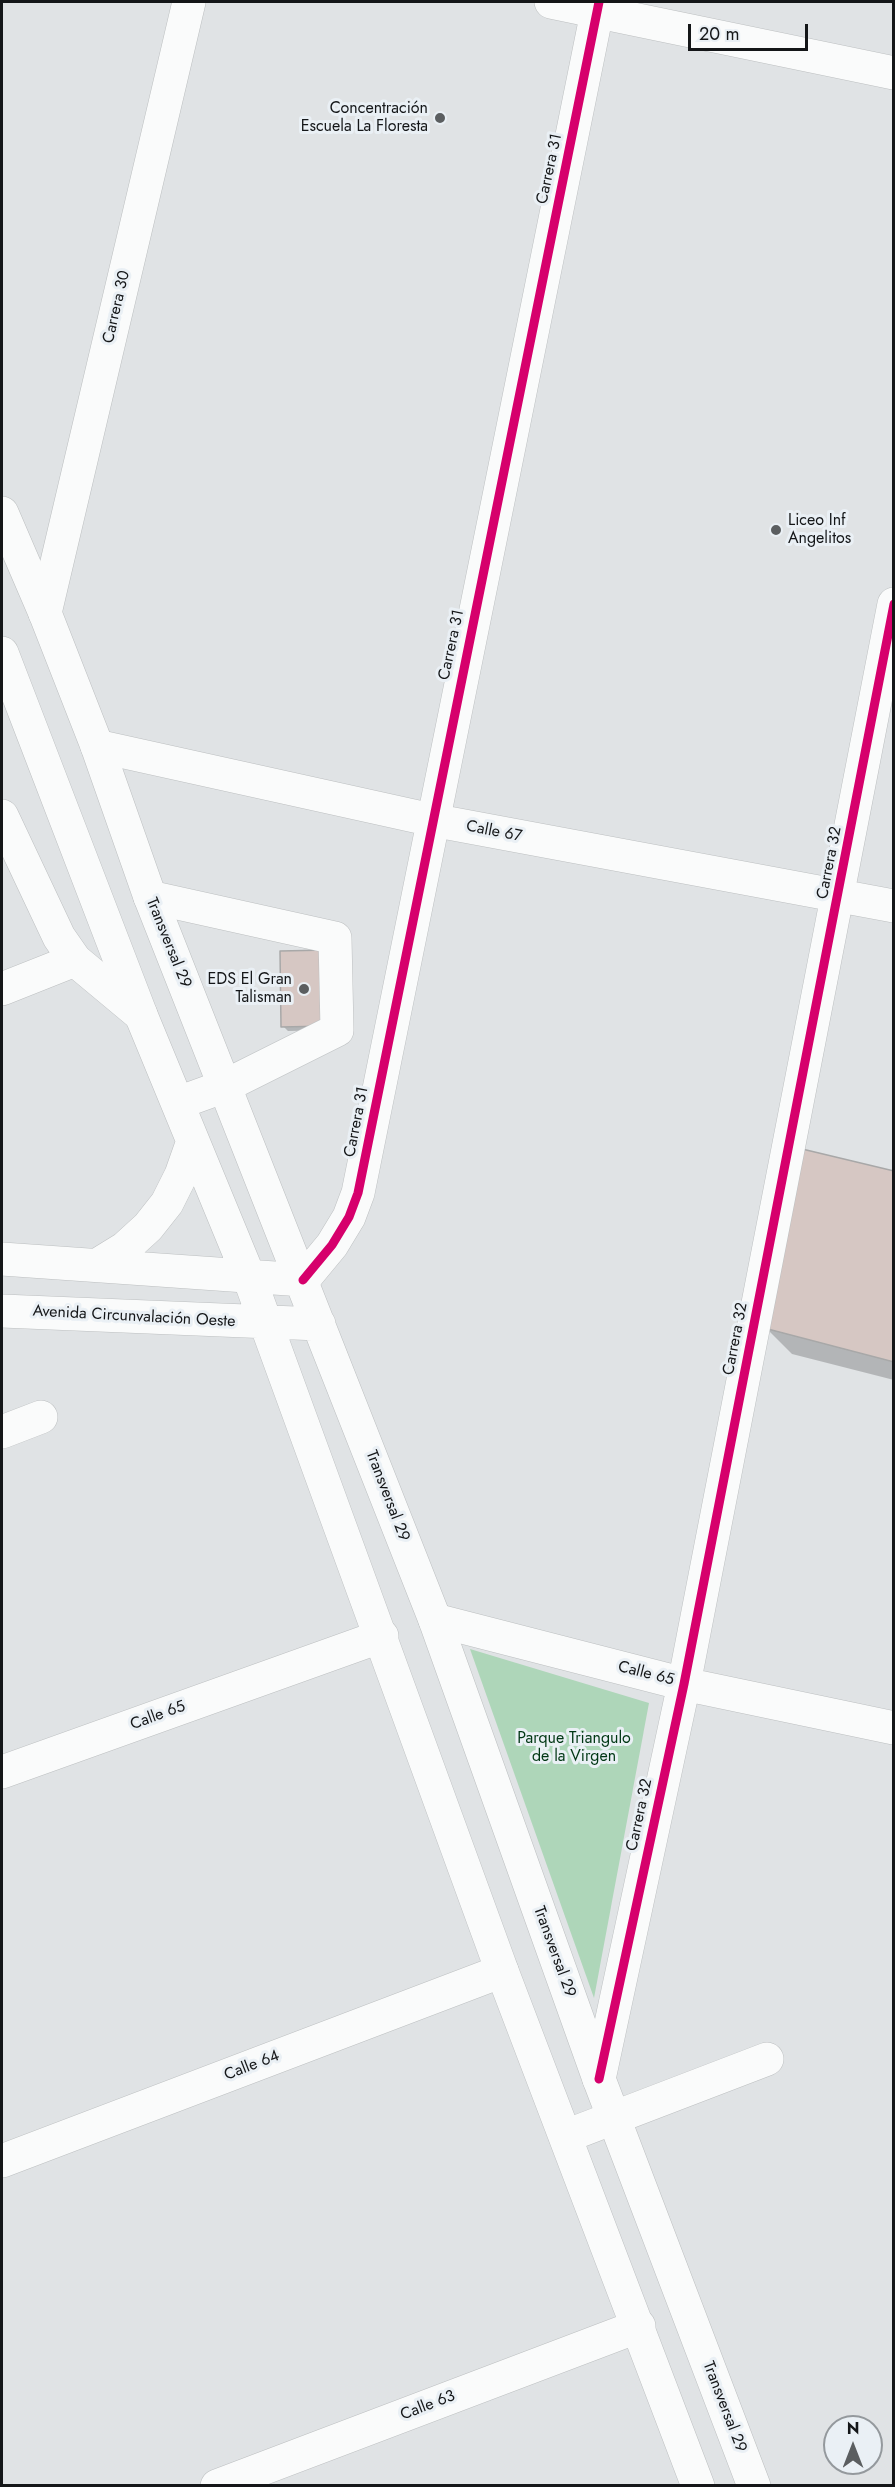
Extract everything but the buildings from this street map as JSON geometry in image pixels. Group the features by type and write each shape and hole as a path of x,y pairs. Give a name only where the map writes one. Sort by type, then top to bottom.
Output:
{"street":[{"name":"Carrera 30","path":"45,613 189,2"},
{"path":"551,2 598,6 894,73"},
{"name":"Carrera 31","path":"303,1280 332,1245 349,1217 358,1193 598,6"},
{"name":"Transversal 29","path":"2,513 45,613 97,746 150,897 303,1280 435,1620 614,2120 754,2486"},
{"name":"Carrera 32","path":"599,2079 684,1684 894,604"},
{"path":"2,653 141,1015 249,1277 382,1636 502,1971 698,2486"},
{"name":"Calle 67","path":"97,746 432,820 894,906"},
{"path":"2,816 59,937 75,960 141,1015"},
{"path":"150,897 335,938 337,1030 225,1086 178,1104"},
{"path":"2,989 75,960"},
{"path":"99,1264 125,1248 148,1227 171,1194 193,1141"},
{"path":"2,1259 303,1280"},
{"name":"Avenida Circunvalación Oeste","path":"2,1311 319,1324"},
{"path":"2,1432 41,1418"},
{"name":"Calle 65","path":"435,1620 684,1684 894,1728"},
{"name":"Calle 65","path":"2,1772 382,1636"},
{"name":"Calle 64","path":"2,2161 502,1971"},
{"path":"566,2136 614,2120 767,2059"},
{"name":"Calle 63","path":"217,2486 639,2326"}],"green space":[{"name":"Parque Triangulo de la Virgen","path":"470,1649 649,1703 594,1998"}],"cycle path":[{"path":"303,1280 332,1245 349,1217 358,1193 599,2"},
{"path":"599,2079 684,1684 894,604"}],"place":[{"name":"Concentración Escuela La Floresta","path":"440,118"},
{"name":"Liceo Inf Angelitos","path":"776,530"},
{"name":"EDS El Gran Talisman","path":"304,989"}]}
